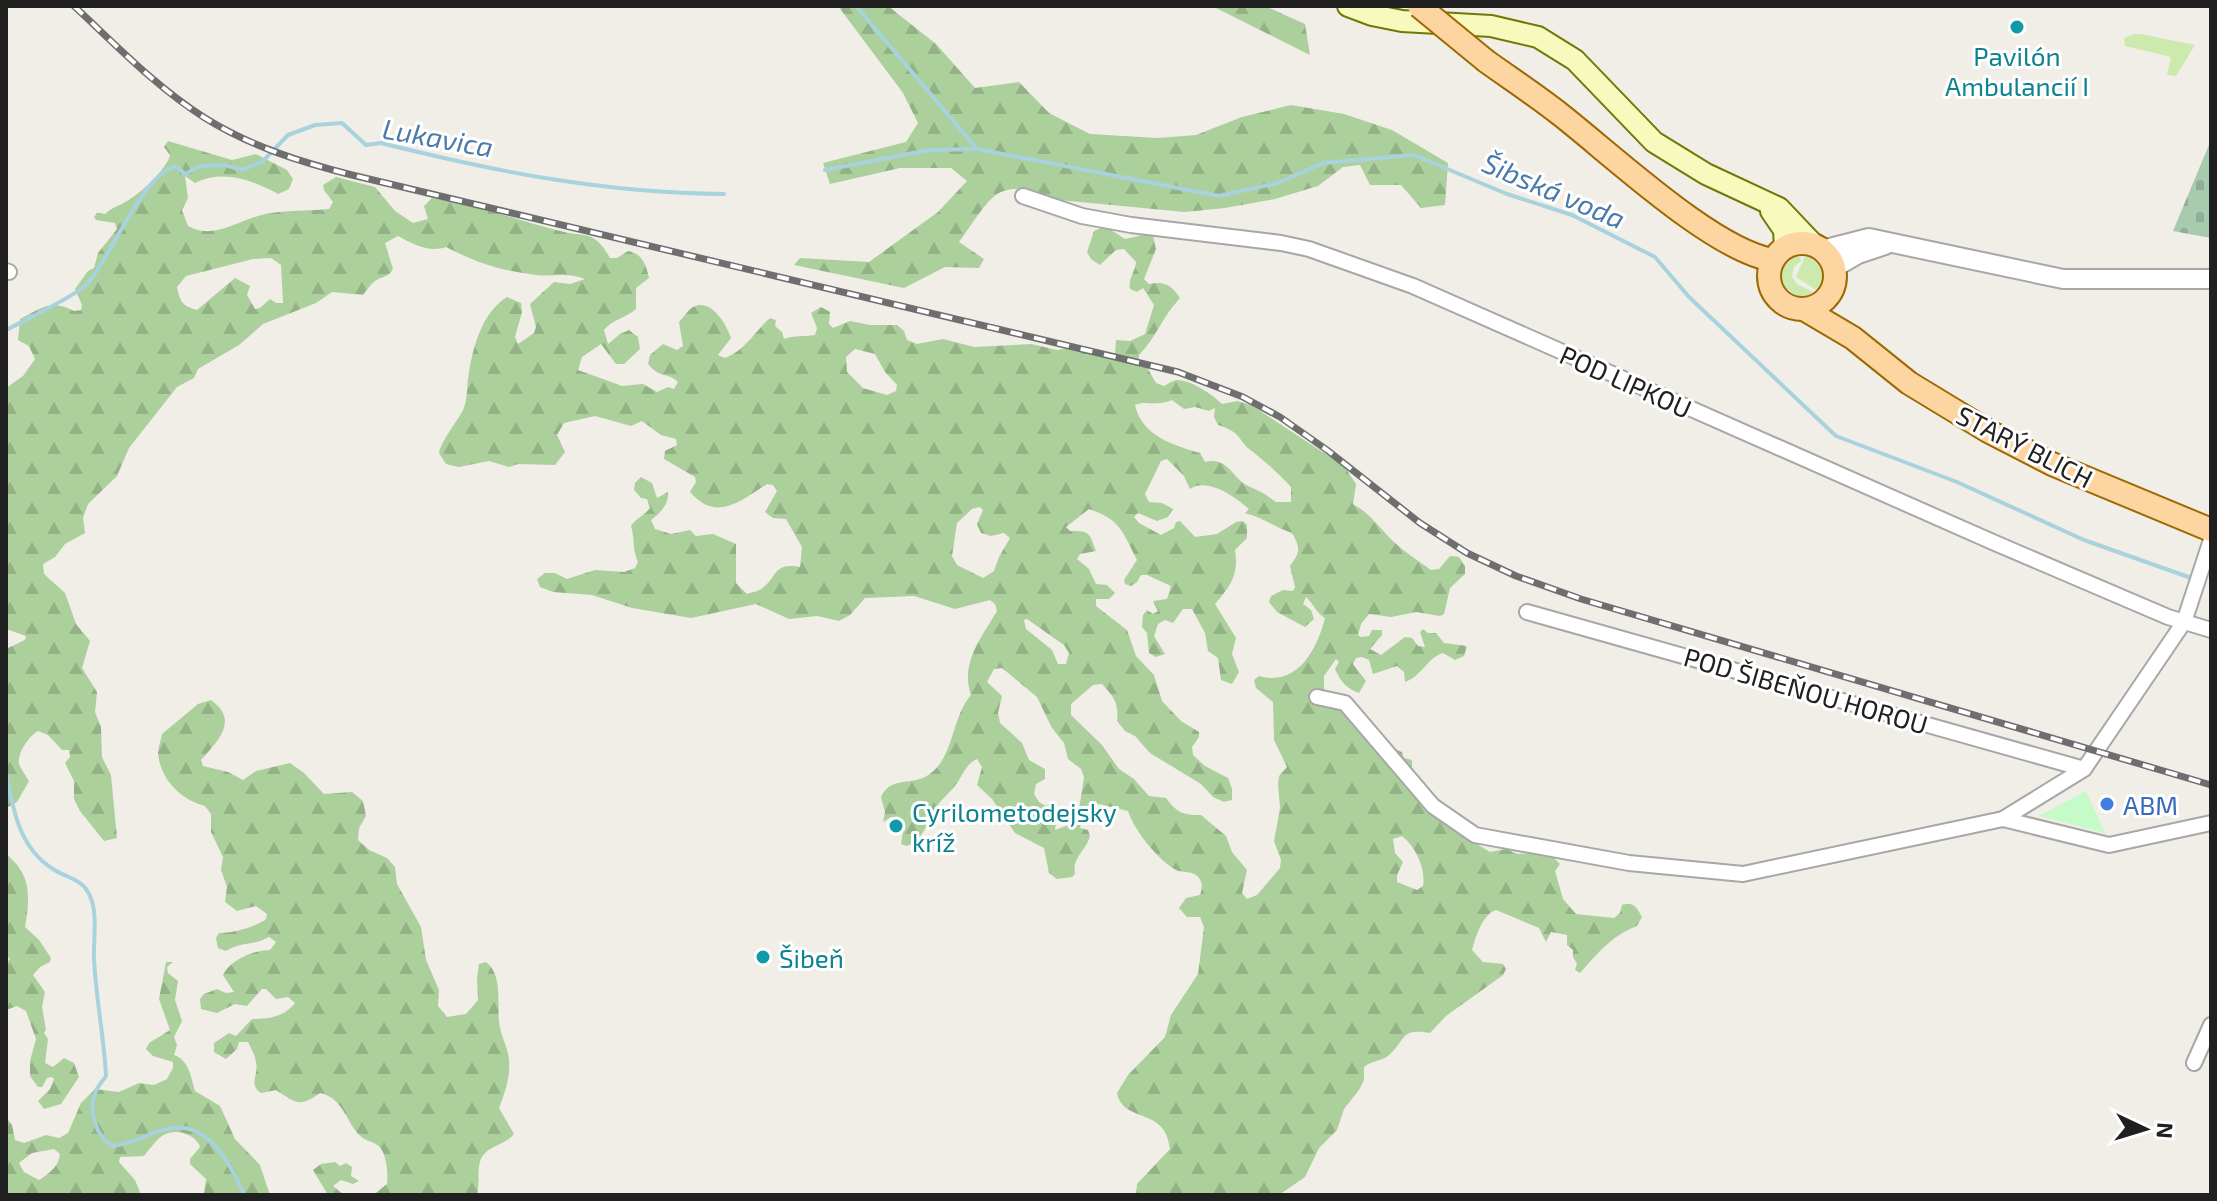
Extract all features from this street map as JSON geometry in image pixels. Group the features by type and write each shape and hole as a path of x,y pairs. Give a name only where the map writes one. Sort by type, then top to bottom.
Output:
{"main road":[{"path":"1348,6 1402,21 1491,26 1538,37 1575,60 1654,142 1706,174 1760,199 1786,215 1824,254 1834,285 1824,301 1804,309 1786,305 1778,299 1776,263 1786,240 1777,217 1760,199"},
{"path":"1419,6 1486,61 1558,112 1730,245 1776,263"},
{"path":"1776,263 1795,244 1824,254"},
{"name":"STARÝ BLICH","path":"1831,293 1853,338"},
{"name":"STARÝ BLICH","path":"1804,309 1853,338 1909,383 1988,431 2067,470 2211,530"}],"street":[{"name":"POD LIPKOU","path":"1023,196 1082,216 1119,223 1309,249 1413,286 1980,537 2184,622 2211,630"},
{"path":"1824,254 1858,254 1892,242 2063,279 2211,279"},
{"path":"1317,697 1345,703 1433,806 1475,835 1629,863 1743,874 2003,819 2084,769 2184,622 2211,540"},
{"name":"POD ŠIBEŇOU HOROU","path":"1527,612 2084,769"},
{"path":"2003,819 2109,845 2211,823"},
{"path":"2194,1063 2211,1025"}],"green space":[{"path":"838,6 888,6 936,44 975,88 1019,82 1049,113 1090,134 1158,138 1196,135 1242,117 1291,105 1344,114 1392,130 1448,163 1445,205 1421,208 1401,185 1370,185 1360,165 1343,167 1318,186 1275,199 1185,212 1059,200 1028,190 1011,189 991,199 959,242 984,259 979,268 945,267 904,288 794,265 800,258 869,262 938,212 967,181 951,168 900,168 830,184 823,163 906,142 918,123 903,93"},
{"path":"1212,6 1265,6 1305,24 1310,55"},
{"path":"2134,34 2195,45 2176,76 2167,75 2171,57 2125,46 2124,38"},
{"path":"2211,140 2211,238 2173,231"},
{"path":"168,141 232,160 256,154 287,170 293,179 289,189 278,194 237,178 216,177 195,183 185,176 188,198 182,210 188,226 198,230 227,228 274,213 329,209 333,202 323,185 336,177 375,187 395,211 413,223 428,219 424,206 432,198 589,236 601,245 610,258 633,252 643,261 649,278 636,288 636,309 604,330 608,344 629,330 638,337 640,349 624,364 616,364 601,344 582,357 578,370 622,386 643,384 657,392 668,387 674,389 678,382 652,369 648,364 650,355 663,344 677,350 683,346 679,322 691,308 700,305 712,309 729,333 731,338 718,355 725,358 744,346 770,318 776,320 775,326 784,339 815,335 817,328 811,313 821,307 830,312 829,324 833,328 850,321 897,325 904,331 907,340 917,344 943,339 974,347 1031,344 1057,350 1080,346 1100,357 1115,354 1116,340 1130,341 1145,334 1154,305 1143,288 1137,292 1130,289 1136,262 1124,249 1116,250 1100,265 1087,252 1094,231 1105,226 1125,239 1153,236 1156,249 1144,279 1149,284 1167,285 1180,298 1139,355 1139,361 1156,383 1164,386 1174,380 1182,380 1201,388 1222,404 1237,401 1251,405 1344,466 1356,484 1353,504 1408,554 1431,570 1439,569 1450,556 1459,557 1465,566 1465,574 1450,588 1444,614 1416,612 1391,617 1369,614 1361,624 1358,635 1369,636 1372,630 1382,630 1382,635 1370,649 1381,655 1405,637 1425,647 1420,632 1423,629 1436,633 1444,643 1467,646 1464,656 1455,660 1443,653 1437,655 1416,676 1405,682 1404,672 1397,666 1373,674 1369,660 1356,658 1353,664 1366,681 1359,693 1347,687 1339,677 1335,669 1339,662 1336,659 1324,676 1324,689 1342,698 1350,698 1380,744 1402,752 1404,758 1412,760 1412,776 1467,838 1490,852 1506,849 1518,854 1551,855 1560,864 1555,871 1563,899 1576,914 1614,918 1620,913 1622,905 1629,904 1642,917 1637,926 1612,940 1580,973 1575,970 1577,964 1573,950 1567,945 1567,935 1551,932 1546,942 1539,928 1496,910 1487,916 1480,927 1472,950 1483,962 1503,964 1506,969 1503,975 1446,1016 1430,1033 1408,1034 1388,1056 1364,1067 1364,1080 1359,1090 1344,1109 1337,1130 1319,1148 1305,1177 1279,1195 1136,1195 1137,1184 1170,1149 1161,1126 1127,1109 1117,1093 1128,1075 1165,1037 1171,1015 1198,974 1204,927 1200,917 1187,917 1179,908 1186,898 1200,895 1202,886 1197,875 1176,870 1154,852 1128,811 1099,804 1085,806 1080,828 1088,830 1090,836 1077,858 1075,874 1057,879 1049,873 1044,848 1015,833 992,799 977,785 982,767 977,759 969,764 939,803 922,834 913,843 907,846 901,844 904,825 900,819 891,817 883,822 885,812 881,797 885,791 895,784 925,777 942,761 959,716 971,695 968,684 970,662 997,611 995,604 990,600 955,609 914,596 865,598 850,615 839,621 817,616 789,619 756,604 691,618 632,608 592,595 553,592 540,587 537,579 545,573 555,573 567,579 595,570 624,572 635,568 638,562 631,526 650,508 647,499 641,498 634,490 635,483 641,477 652,483 657,498 668,492 665,505 651,520 655,529 671,534 690,530 696,536 713,534 736,544 736,583 747,594 761,589 780,569 800,567 802,547 786,519 773,518 765,512 777,491 773,485 767,484 728,506 709,506 690,492 696,482 695,477 664,459 665,451 677,445 676,439 661,435 642,421 631,426 595,416 564,423 557,435 565,452 555,465 518,464 509,467 489,461 459,467 446,464 439,453 440,448 464,407 475,345 490,312 507,297 521,303 522,312 515,337 518,344 534,333 536,327 530,304 554,282 570,284 585,279 500,268 446,247 427,248 398,236 385,243 393,269 375,281 363,295 332,292 316,303 263,324 239,345 198,369 194,378 177,387 129,448 117,476 88,504 83,518 85,533 65,544 55,557 43,564 44,574 65,593 76,624 90,641 82,668 97,692 95,712 101,727 102,757 111,775 117,838 104,841 80,811 74,799 74,781 65,763 70,757 69,750 62,750 48,735 38,731 25,745 19,760 29,781 17,802 8,807 6,649 25,640 26,636 6,629 6,388 23,376 35,359 29,346 18,340 20,319 52,305 81,310 75,289 88,271 94,268 98,253 117,229 115,223 94,217 127,201 152,181 168,161 170,155 164,147","holes":["271,258 281,265 283,303 270,299 255,309 247,295 250,286 235,278 197,310 185,305 179,296 177,287 186,276 253,259","855,349 875,354 897,385 896,391 887,395 863,388 847,372 846,357","1172,400 1184,409 1195,407 1209,411 1215,408 1214,417 1218,425 1236,434 1291,487 1291,502 1276,502 1242,482 1219,462 1205,462 1200,453 1152,432 1144,424 1135,405","1167,459 1184,476 1190,489 1205,485 1221,490 1249,509 1245,513 1292,533 1298,547 1290,566 1295,587 1293,591 1283,590 1271,596 1269,602 1277,612 1305,627 1314,619 1311,610 1303,604 1306,597 1325,618 1311,653 1294,671 1272,678 1259,676 1254,680 1256,688 1273,702 1274,740 1287,767 1279,776 1280,808 1274,841 1281,860 1280,868 1257,895 1247,899 1242,893 1247,870 1232,852 1226,836 1201,815 1181,812 1166,798 1149,796 1134,779 1119,769 1102,745 1071,715 1071,704 1093,685 1102,684 1115,701 1117,721 1125,731 1135,736 1150,753 1201,784 1213,797 1224,802 1232,800 1228,778 1205,766 1193,755 1192,747 1199,732 1181,721 1162,701 1154,675 1136,656 1127,630 1096,606 1096,599 1109,599 1115,593 1107,585 1096,584 1089,569 1077,559 1080,554 1096,551 1090,536 1066,527 1089,509 1114,522 1137,560 1124,580 1125,584 1131,586 1141,575 1147,575 1171,586 1167,599 1153,601 1158,611 1153,614 1147,610 1143,615 1142,627 1147,633 1149,653 1156,657 1165,654 1154,636 1158,624 1165,620 1173,623 1183,609 1192,609 1205,633 1208,651 1218,658 1221,680 1232,684 1239,672 1232,654 1236,638 1215,604 1232,579 1236,566 1235,550 1247,538 1247,525 1243,521 1236,522 1217,534 1195,537 1180,521 1161,535 1134,517 1138,513 1157,521 1168,517 1173,509 1162,503 1149,502 1145,494 1161,461","980,507 983,510 977,524 981,533 991,536 1004,533 1010,538 994,571 983,578 957,565 952,556 957,523 972,509","1027,619 1064,645 1069,653 1066,664 1058,664 1052,650 1026,629 1024,620","1002,668 1037,697 1052,728 1064,743 1068,759 1081,769 1084,777 1077,822 1055,830 1058,811 1050,804 1046,806 1039,802 1034,794 1036,784 1045,779 1045,769 1029,760 1022,743 1000,723 998,713 1002,696 987,682 994,669","1402,836 1419,859 1423,886 1417,890 1397,882 1403,862 1395,853 1393,839"]},
{"path":"1796,256 1801,261 1794,267 1792,277 1797,284 1813,292 1808,297 1796,297 1782,284 1780,270"},
{"path":"1805,256 1822,270 1823,280 1818,291 1796,277"},
{"path":"211,700 224,715 225,722 219,738 201,760 203,766 228,772 243,780 256,771 290,763 324,794 352,792 363,801 366,816 359,828 358,840 369,850 387,858 395,867 397,884 421,927 426,960 439,990 438,1006 447,1017 466,1014 478,1000 479,964 486,962 495,974 500,1026 509,1060 508,1081 499,1108 514,1134 482,1157 477,1195 373,1195 387,1184 383,1152 377,1144 357,1133 335,1101 320,1093 307,1101 298,1102 276,1090 261,1093 254,1083 257,1067 248,1042 239,1042 237,1049 226,1059 214,1052 214,1043 229,1033 236,1036 252,1019 276,1016 295,1003 288,997 276,999 262,989 247,1006 235,1004 217,1013 201,1009 200,999 204,994 217,989 234,992 223,975 231,965 250,954 270,950 276,942 269,937 226,951 218,948 216,938 219,933 250,927 266,919 267,914 256,906 237,911 225,902 227,887 221,870 223,857 211,832 211,814 205,806 188,799 174,788 160,763 158,752 162,734 198,704"},
{"path":"2086,791 2105,833 2039,816"},
{"path":"6,854 25,878 28,906 25,927 51,958 33,975 45,992 42,1007 44,1033 48,1039 45,1063 53,1067 64,1058 74,1063 79,1077 61,1104 44,1109 38,1101 50,1089 54,1079 47,1078 42,1087 38,1087 30,1076 30,1061 36,1039 26,1011 17,1006 6,1010 6,963 10,959 6,955"},
{"path":"166,962 173,962 167,967 168,973 178,981 175,1000 182,1021 174,1037 177,1045 174,1055 186,1065 195,1091 220,1106 235,1139 260,1165 270,1195 204,1195 206,1179 190,1164 190,1159 200,1147 198,1142 190,1135 173,1132 159,1138 144,1156 120,1157 119,1162 135,1180 140,1192 138,1195 6,1195 6,1117 12,1125 15,1140 24,1143 46,1135 59,1138 68,1133 81,1103 95,1089 119,1092 139,1083 154,1085 167,1079 173,1062 153,1056 146,1049 149,1043 170,1030 159,999","holes":["54,1149 60,1154 53,1169 39,1180 24,1172 19,1163 32,1153"]},
{"path":"335,1162 340,1166 346,1163 352,1167 351,1176 359,1181 353,1184 341,1180 333,1186 344,1195 328,1195 313,1170 321,1164"}],"waterway":[{"name":"Šibská voda","path":"856,6 977,149 1219,196 1278,183 1323,163 1414,155 1507,194 1572,215 1655,257 1689,297 1836,436 1957,482 2084,540 2194,579"},
{"name":"Lukavica","path":"6,330 87,284 139,200 163,172 176,166 185,174 201,166 225,165 243,170 263,161 288,135 315,125 342,123 366,145 381,143 551,179 636,190 724,194"},
{"name":"Lukavica","path":"825,170 929,150 976,149"},
{"path":"6,773 19,827 32,850 53,869 81,884 91,899 106,1076 93,1100 93,1115 98,1130 112,1146 171,1128 197,1132 226,1159 244,1195"}],"railway":[{"path":"74,6 137,65 187,106 222,128 276,152 352,175 1178,372 1243,397 1280,417 1420,523 1467,553 1516,576 1581,599 2211,785"}],"place":[{"name":"Pavilón Ambulancií I","path":"2017,27"},
{"name":"ABM","path":"2107,804"},
{"name":"Cyrilometodejsky kríž","path":"896,826"},
{"name":"Šibeň","path":"763,957"}]}
